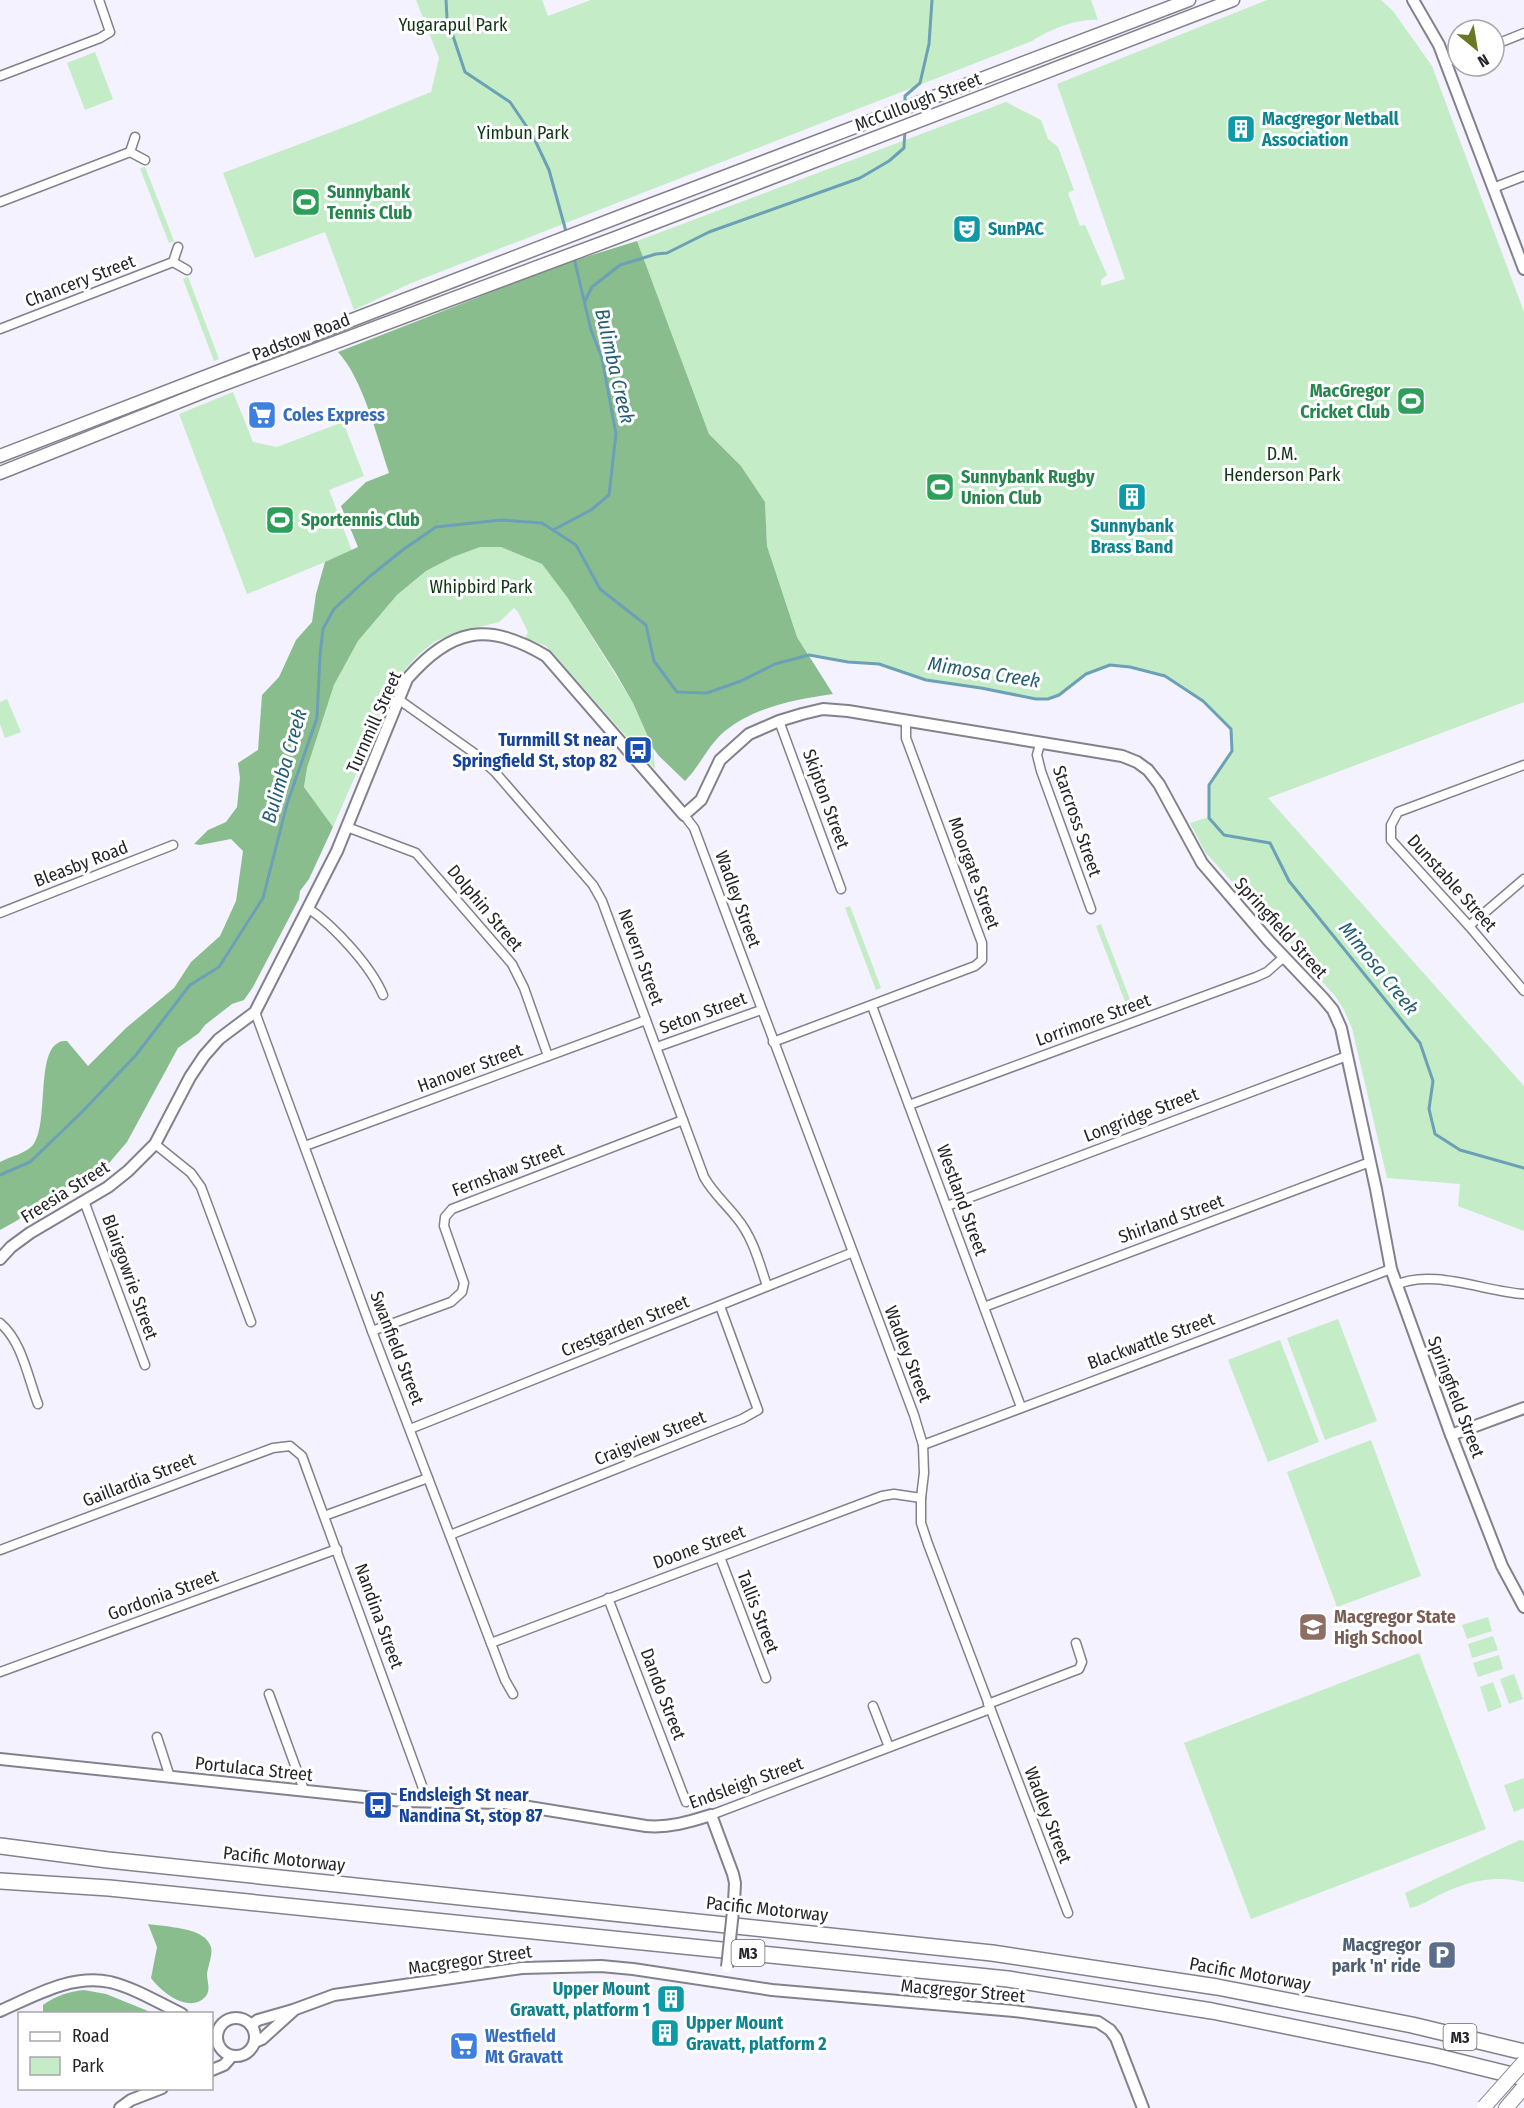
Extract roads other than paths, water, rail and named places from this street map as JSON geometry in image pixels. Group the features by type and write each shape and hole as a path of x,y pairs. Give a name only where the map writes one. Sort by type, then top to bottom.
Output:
{"highway":[{"name":"Pacific Motorway","path":"0,1846 108,1860 992,1953 1217,1987 1412,2025 1524,2052"},
{"name":"M3","path":"0,1881 109,1888 1008,1979 1212,2011 1435,2056 1524,2078"},
{"path":"1484,2108 1524,2062"},
{"path":"1506,2108 1524,2087"}],"main road":[{"name":"McCullough Street","path":"609,220 1189,0"},
{"name":"McCullough Street","path":"615,238 1233,0"},
{"name":"Padstow Road","path":"0,456 609,220"},
{"name":"Padstow Road","path":"0,473 208,390 615,238"}],"street":[{"path":"0,76 100,38 110,32 99,0"},
{"path":"1413,0 1434,34 1446,62"},
{"path":"1506,40 1524,33"},
{"path":"1452,78 1524,269"},
{"path":"130,152 135,137"},
{"path":"0,202 130,152 145,160"},
{"path":"1493,188 1524,176"},
{"path":"178,247 173,262 187,270"},
{"name":"Chancery Street","path":"0,329 173,262"},
{"name":"Turnmill Street","path":"255,1012 347,827 407,679 437,649 459,638 480,634 495,635 525,644 546,656 684,815"},
{"name":"Nevern Street","path":"398,699 474,753 495,772 593,885 602,901 704,1177 711,1191 737,1218 751,1238 767,1286"},
{"name":"Springfield Street","path":"684,815 701,800 720,760 749,734 779,721 823,709 848,711 1122,756 1137,762 1148,770 1159,784 1202,863 1333,1010 1341,1028 1396,1285 1451,1436 1502,1566 1524,1607"},
{"name":"Skipton Street","path":"779,721 841,889"},
{"name":"Moorgate Street","path":"773,1042 975,966 982,960 984,951 982,943 906,738 906,721"},
{"name":"Starcross Street","path":"1040,744 1037,755 1041,771 1091,909"},
{"name":"Dunstable Street","path":"1524,765 1398,813 1390,825 1391,840 1524,991"},
{"name":"Wadley Street","path":"684,815 694,828 760,1010 914,1415 923,1445 921,1523 1068,1913"},
{"name":"Dolphin Street","path":"347,827 416,853 512,964 524,988 548,1056"},
{"name":"Bleasby Road","path":"0,913 173,845"},
{"path":"1469,926 1524,879"},
{"path":"308,908 338,933 378,983 383,994"},
{"name":"Lorrimore Street","path":"909,1106 1256,977 1267,972 1284,957"},
{"name":"Westland Street","path":"872,1006 1021,1407"},
{"name":"Seton Street","path":"657,1047 760,1010"},
{"name":"Freesia Street","path":"0,1259 11,1247 30,1233 108,1187 128,1171 155,1144 190,1077 204,1056 219,1039 255,1012"},
{"name":"Swanfield Street","path":"255,1012 372,1330 505,1680 513,1694"},
{"name":"Hanover Street","path":"305,1146 646,1020"},
{"name":"Longridge Street","path":"947,1206 1347,1056"},
{"name":"Fernshaw Street","path":"372,1330 451,1302 462,1292 464,1283 444,1226 445,1217 452,1209 683,1120"},
{"path":"155,1144 191,1173 201,1187 251,1322"},
{"name":"Shirland Street","path":"984,1307 1370,1162"},
{"name":"Blairgowrie Street","path":"84,1201 145,1365"},
{"name":"Crestgarden Street","path":"410,1429 851,1252"},
{"name":"Blackwattle Street","path":"923,1445 1391,1269"},
{"path":"1396,1285 1404,1281 1420,1279 1468,1283 1524,1294"},
{"name":"Craigview Street","path":"450,1535 742,1419 758,1410 720,1306"},
{"path":"0,1323 8,1330 16,1344 38,1404"},
{"path":"1451,1436 1524,1408"},
{"name":"Nandina Street","path":"290,1446 302,1456 428,1802"},
{"name":"Gaillardia Street","path":"0,1550 273,1448 290,1446"},
{"path":"324,1516 428,1478"},
{"name":"Doone Street","path":"491,1642 882,1496 894,1494 921,1498"},
{"name":"Gordonia Street","path":"0,1672 337,1549"},
{"name":"Tallis Street","path":"720,1557 766,1678"},
{"name":"Dando Street","path":"608,1598 686,1802"},
{"name":"Endsleigh Street","path":"504,1803 660,1827 686,1823 889,1747 1078,1669 1082,1662 1076,1643"},
{"path":"269,1694 304,1790"},
{"path":"873,1707 889,1747"},
{"path":"157,1737 170,1777"},
{"name":"Portulaca Street","path":"0,1759 428,1802 504,1803"},
{"path":"711,1815 735,1882 725,1983"},
{"name":"Macgregor Street","path":"251,2025 258,2020 334,1995 539,1967 613,1966 837,1997 1014,2011 1098,2022 1110,2030 1116,2038 1143,2108"},
{"path":"0,2011 48,1989 67,1983 90,1980 109,1982 130,1989 180,2012"},
{"name":"Macgregor Street","path":"255,2042 262,2039 293,2010"},
{"path":"236,2019 246,2021 251,2025 255,2042 249,2052 232,2056 215,2044 217,2024 236,2019"},
{"path":"213,2070 224,2065 232,2056"},
{"path":"120,2108 131,2100 157,2090"}],"waterway":[{"name":"Bulimba Creek","path":"446,0 447,18 465,72 510,102 533,136 549,170 567,235"},
{"path":"905,105 905,96 920,83 929,44 932,0"},
{"path":"585,301 592,287 620,265 667,253 709,232 860,178 889,161 904,148 905,129"},
{"name":"Bulimba Creek","path":"553,530 591,510 609,495 616,434 602,358 591,330 574,258"},
{"name":"Mimosa Creek","path":"0,1175 30,1162 82,1112 136,1055 190,985 219,967 263,898 287,804 317,718 323,629 334,609 369,577 436,527 501,520 542,523 576,545 600,589 646,625 654,661 677,692 707,693 741,681 775,664 809,655 848,662 879,664 926,680 1036,699 1048,699 1059,695 1086,674 1110,665 1130,667 1165,676 1203,701 1231,729 1232,751 1209,785 1209,818 1224,835 1270,843 1289,881 1420,1043 1433,1081 1429,1109 1435,1134 1460,1150 1524,1168"}],"place":[{"name":"Macgregor Netball Association","path":"1241,129"},
{"name":"Sunnybank Tennis Club","path":"306,202"},
{"name":"SunPAC","path":"967,229"},
{"name":"MacGregor Cricket Club","path":"1411,401"},
{"name":"Coles Express","path":"262,415"},
{"name":"Sunnybank Rugby Union Club","path":"940,487"},
{"name":"Sunnybank Brass Band","path":"1132,497"},
{"name":"Sportennis Club","path":"280,520"},
{"name":"Turnmill St near Springfield St, stop 82","path":"638,750"},
{"name":"Macgregor State High School","path":"1313,1627"},
{"name":"Endsleigh St near Nandina St, stop 87","path":"378,1805"},
{"name":"Macgregor park 'n' ride","path":"1442,1955"},
{"name":"Upper Mount Gravatt, platform 1","path":"671,1999"},
{"name":"Upper Mount Gravatt, platform 2","path":"665,2033"},
{"name":"Westfield Mt Gravatt","path":"464,2046"}],"park label":[{"name":"Yugarapul Park","path":"453,25"},
{"name":"Yimbun Park","path":"523,133"},
{"name":"D.M. Henderson Park","path":"1282,464"},
{"name":"Whipbird Park","path":"481,587"}]}
